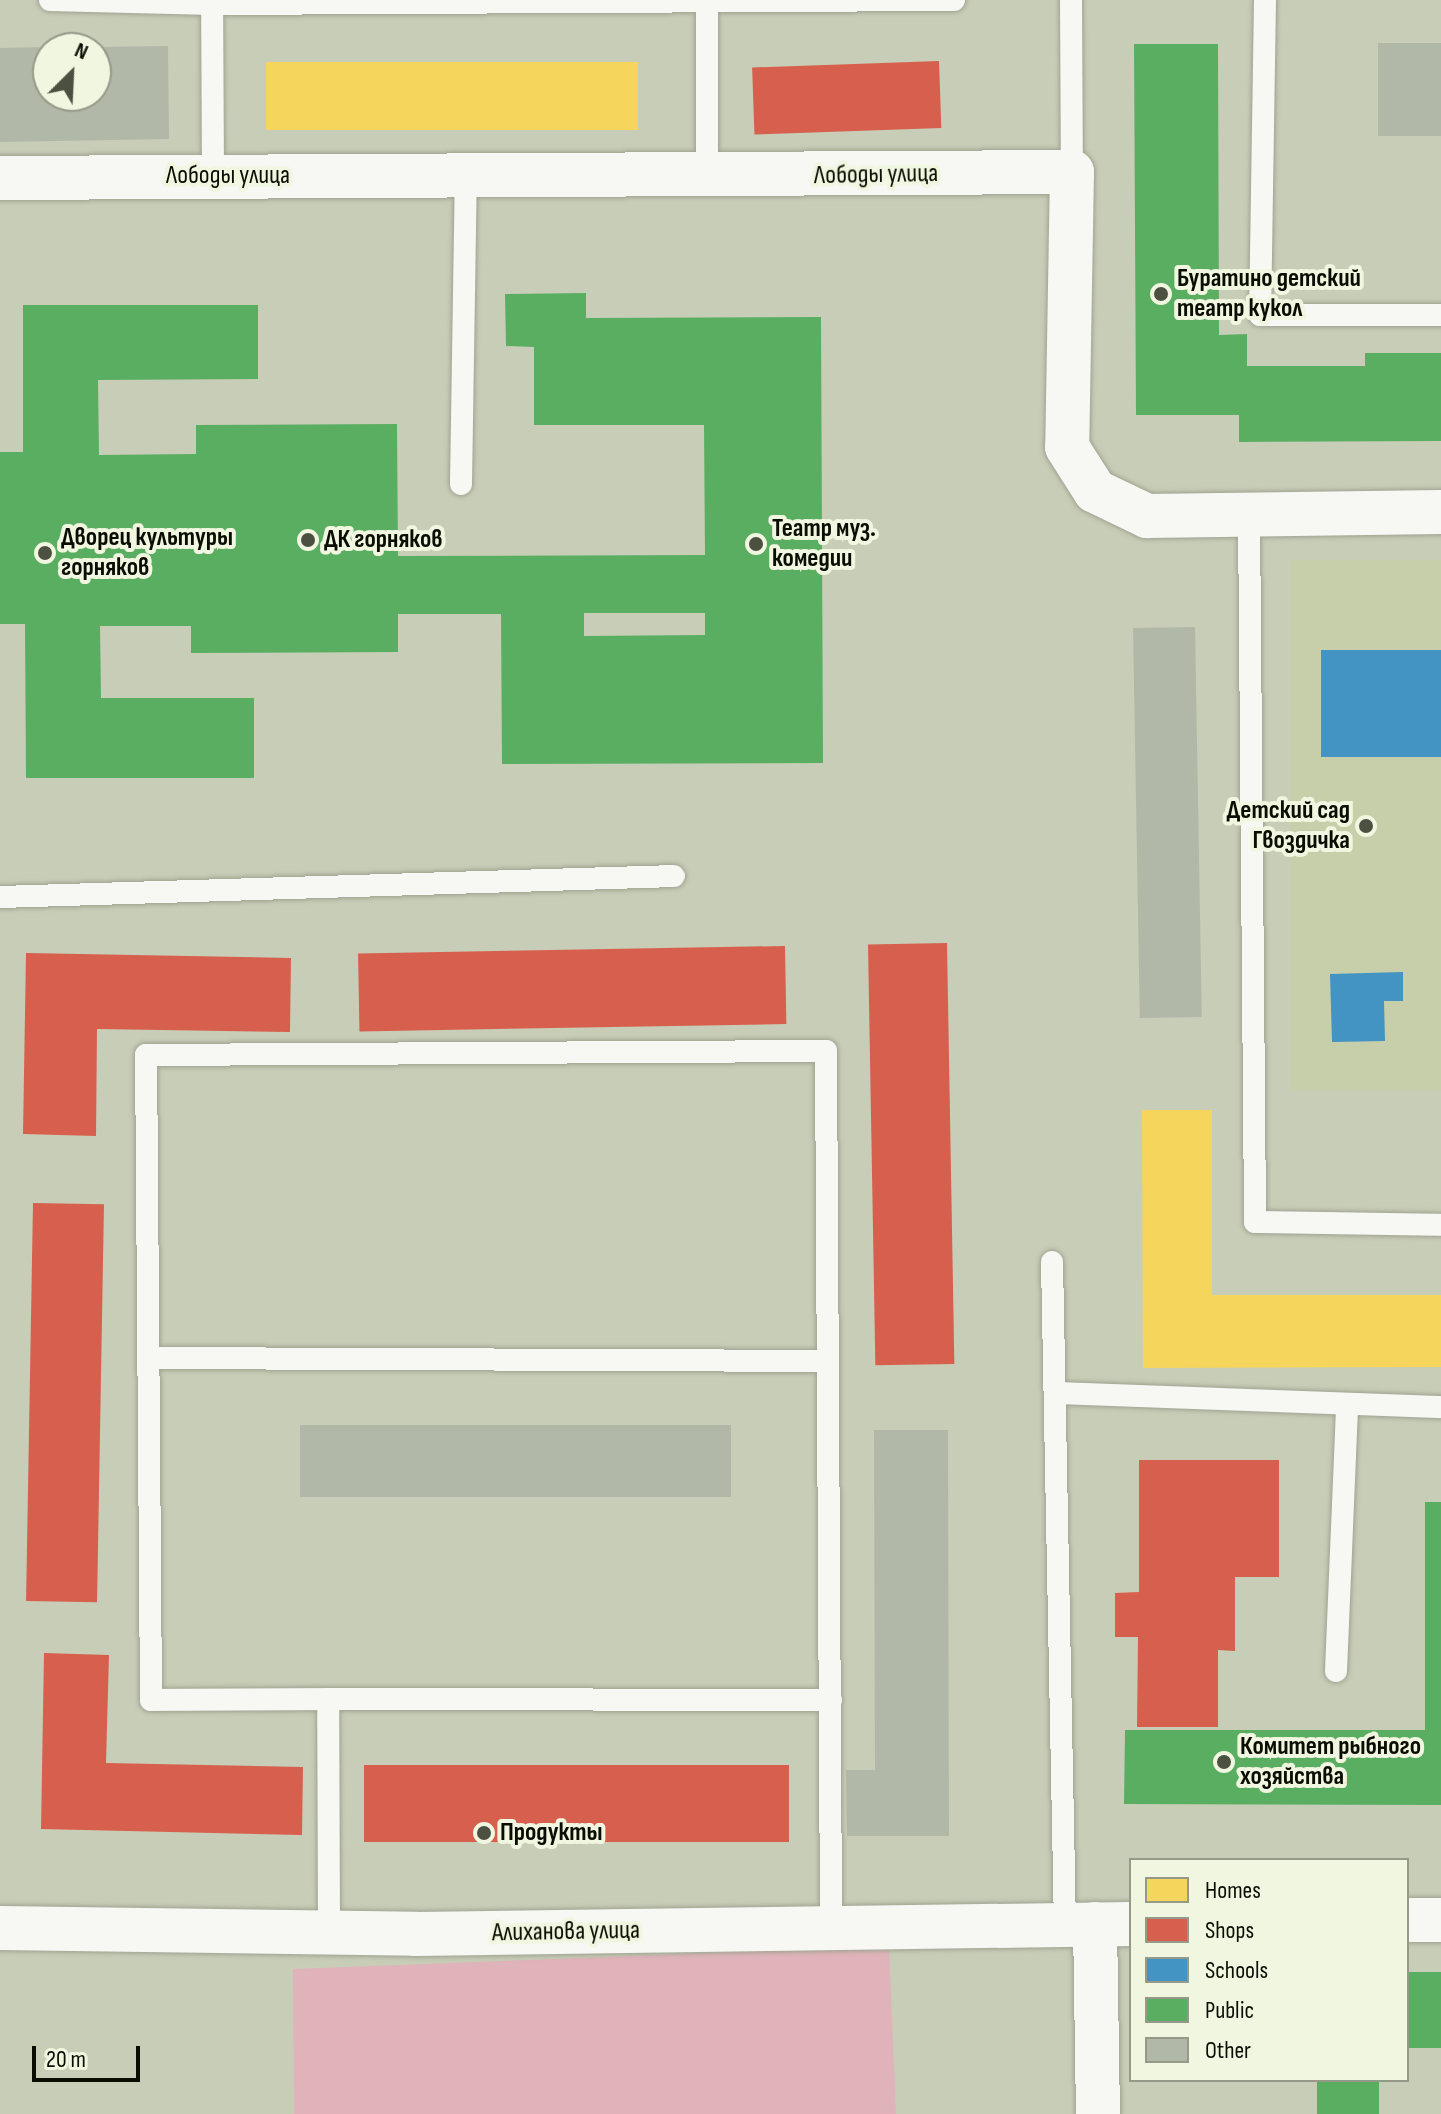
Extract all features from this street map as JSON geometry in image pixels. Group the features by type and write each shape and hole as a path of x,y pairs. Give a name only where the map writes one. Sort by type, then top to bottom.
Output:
{"street":[{"name":"Лободы улица","path":"0,178 213,175 707,178 1072,172"},
{"path":"1072,172 1067,447 1077,472 1119,508 1147,516 1441,512"},
{"path":"1409,1920 1441,1920"},
{"path":"1097,1925 1098,2114"},
{"name":"Алиханова улица","path":"0,1928 329,1933 1097,1925"}],"lane":[{"path":"50,0 212,4 954,0"},
{"path":"1071,0 1072,172"},
{"path":"1265,0 1260,315 1441,315"},
{"path":"707,2 707,178"},
{"path":"212,4 213,175"},
{"path":"461,484 466,177"},
{"path":"1249,515 1255,1222 1441,1225"},
{"path":"0,897 674,876"},
{"path":"831,1700 151,1700 146,1055 826,1051 831,1700 831,1930"},
{"path":"1052,1262 1055,1393 1097,1925"},
{"path":"148,1358 828,1361"},
{"path":"1055,1393 1441,1407"},
{"path":"1336,1671 1347,1404"},
{"path":"328,1699 329,1933"}],"shaded area":[{"name":"Детский сад Гвоздичка","path":"1290,560 1441,560 1441,1090 1290,1090"},
{"path":"889,1946 896,2114 294,2114 293,1969"}],"building: Homes":[{"path":"266,62 638,62 638,130 266,130"},
{"path":"1142,1110 1212,1110 1212,1295 1441,1295 1441,1367 1143,1368"}],"building: Shops":[{"path":"939,61 941,128 754,134 752,68"},
{"path":"947,943 954,1364 875,1365 868,944"},
{"path":"785,946 786,1024 359,1031 358,953"},
{"path":"26,953 291,958 290,1032 97,1029 96,1136 23,1134"},
{"path":"33,1203 104,1204 97,1602 26,1601"},
{"path":"1139,1460 1279,1460 1279,1577 1235,1577 1235,1651 1218,1650 1218,1727 1137,1727 1138,1637 1115,1637 1115,1593 1139,1592"},
{"path":"44,1653 109,1655 106,1763 303,1767 302,1835 41,1829"},
{"path":"364,1765 789,1765 789,1842 364,1842"}],"building: Schools":[{"path":"1321,650 1441,650 1441,757 1321,757"},
{"path":"1403,972 1403,1001 1384,1001 1385,1041 1332,1042 1330,974"}],"building: Public":[{"path":"1134,44 1218,44 1219,335 1247,334 1247,366 1365,366 1365,353 1441,353 1441,441 1239,442 1239,415 1136,415"},
{"path":"586,293 586,318 821,317 823,763 502,764 501,614 398,614 398,652 191,653 191,626 100,626 101,698 254,698 254,778 26,778 25,624 0,624 0,452 23,452 23,305 258,305 258,379 98,380 99,455 196,454 196,425 397,424 398,556 705,555 704,425 534,425 534,347 506,346 505,294","holes":["584,613 705,613 705,635 584,636"]},
{"path":"1425,1502 1441,1502 1441,1805 1124,1804 1125,1730 1425,1730"},
{"path":"1409,1972 1441,1972 1441,2048 1409,2048"},
{"path":"1317,2082 1379,2082 1379,2114 1317,2114"}],"building: Other":[{"path":"1378,43 1441,43 1441,136 1378,136"},
{"path":"168,46 169,139 0,142 0,48 32,47 32,112 112,112 112,47"},
{"path":"1195,627 1202,1017 1140,1018 1133,628"},
{"path":"300,1425 731,1425 731,1497 300,1497"},
{"path":"874,1430 948,1430 949,1836 847,1836 846,1770 875,1770"}],"place":[{"name":"Буратино детский театр кукол","path":"1161,294"},
{"name":"ДК горняков","path":"308,540"},
{"name":"Театр муз. комедии","path":"756,544"},
{"name":"Дворец культуры горняков","path":"45,553"},
{"name":"Детский сад Гвоздичка","path":"1366,826"},
{"name":"Комитет рыбного хозяйства","path":"1224,1762"},
{"name":"Продукты","path":"484,1833"}]}
